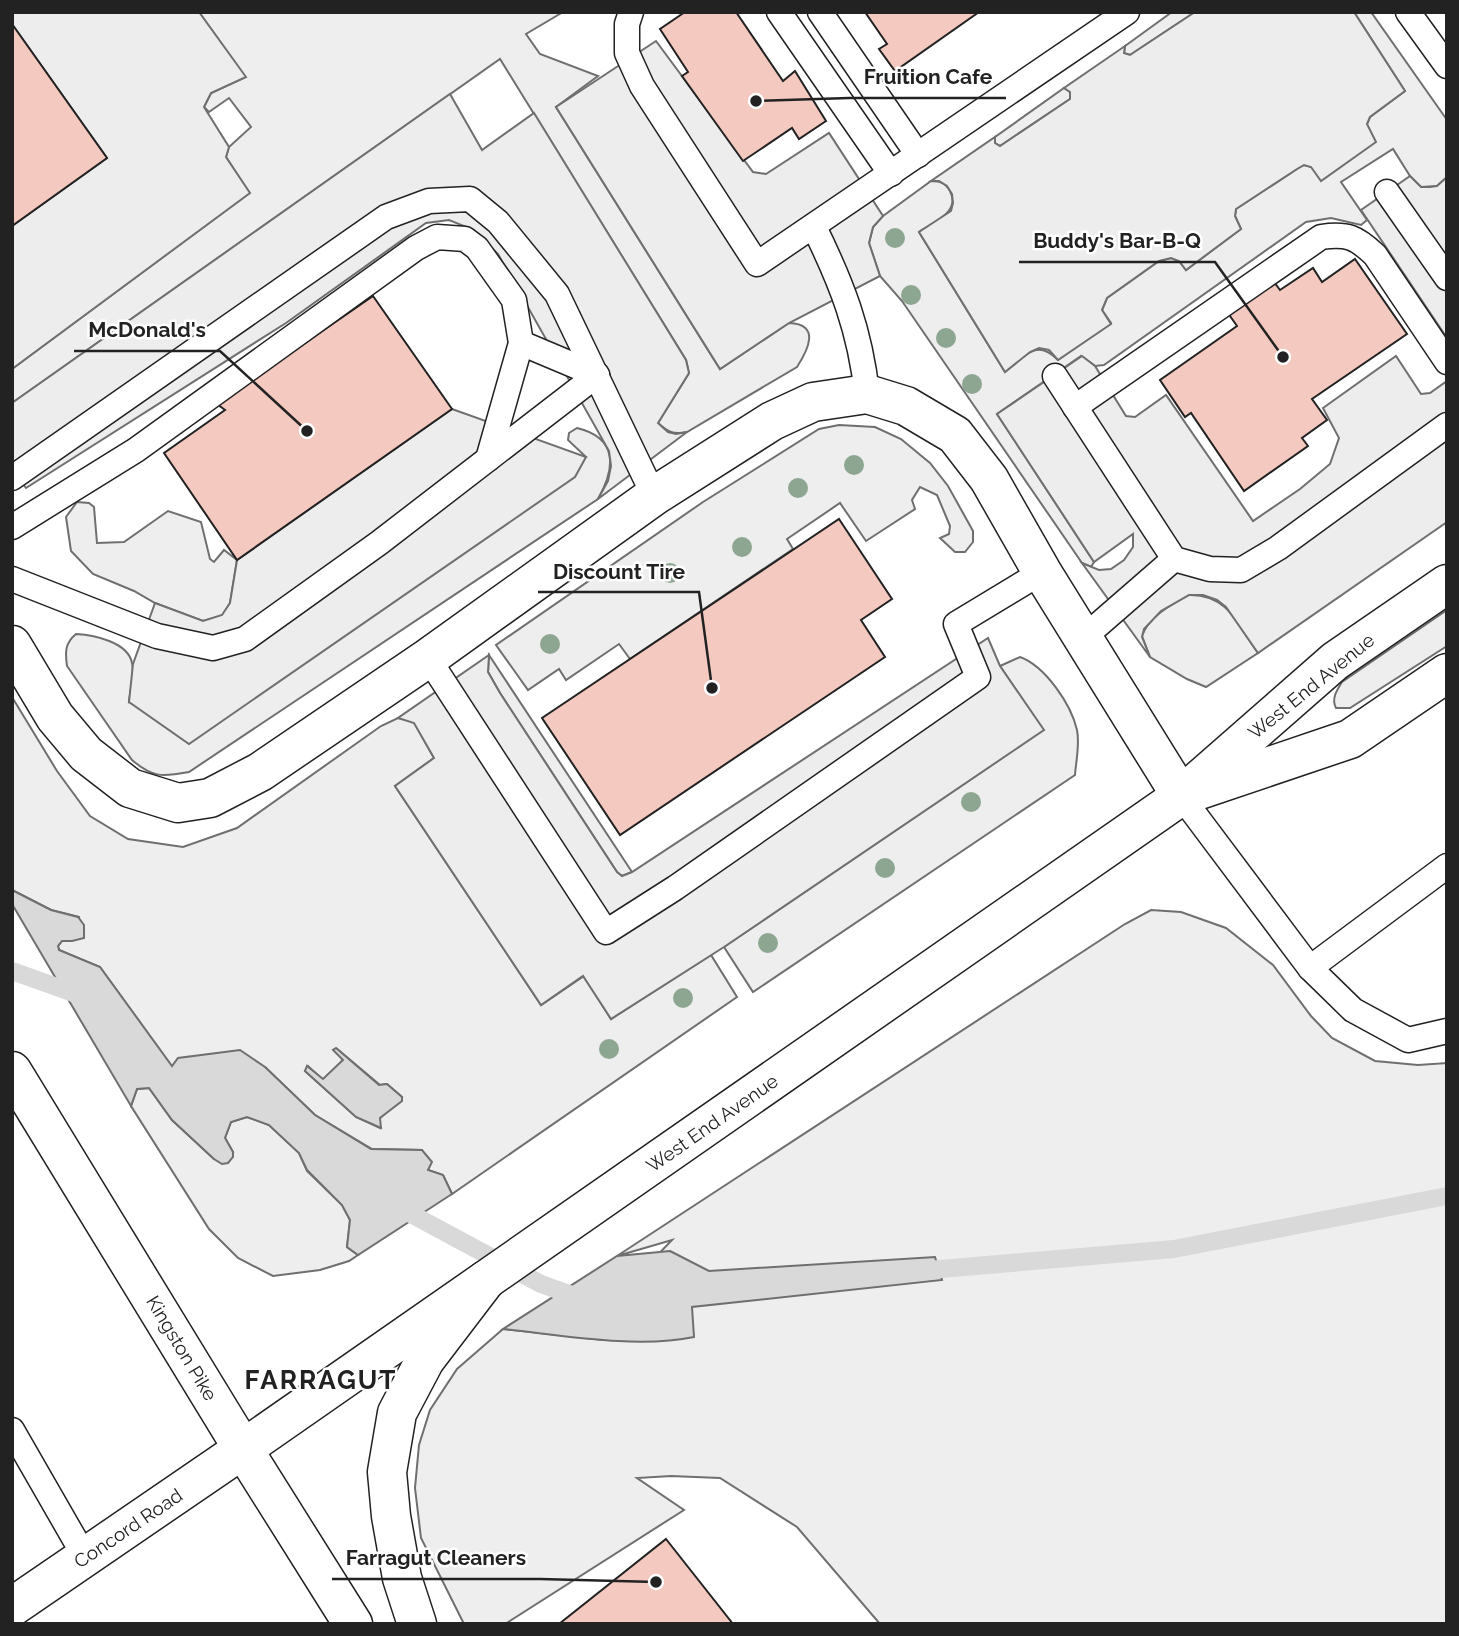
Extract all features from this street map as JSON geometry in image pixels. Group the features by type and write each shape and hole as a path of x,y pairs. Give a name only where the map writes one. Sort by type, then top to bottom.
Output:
{"street":[{"path":"12,645 55,717 86,754 130,788 178,803 210,798 260,772 428,658 654,496 772,421 813,401 867,394 905,406 955,435 989,479 1082,639 1181,796"},
{"name":"West End Avenue","path":"243,1449 473,1292 1181,796 1335,661 1447,583"},
{"name":"West End Avenue","path":"1181,796 1350,739 1447,673"},
{"name":"Kingston Pike","path":"16,1077 353,1624"},
{"path":"417,1624 402,1578 387,1472 397,1413 425,1360 473,1292"},
{"name":"Concord Road","path":"12,1607 243,1449"}],"lane":[{"path":"631,12 627,24 627,53 642,86 757,264 1126,12"},
{"path":"779,12 891,174"},
{"path":"820,12 918,155"},
{"path":"1408,12 1447,66"},
{"path":"1387,192 1447,278"},
{"path":"12,478 386,217 429,201 470,199 498,222 557,295 654,496"},
{"path":"814,227 840,279 855,325 867,394"},
{"path":"1075,407 1321,237 1334,235 1350,236 1362,242 1375,255 1447,362"},
{"path":"12,527 136,450 416,248 437,237 465,239 477,248 514,300 521,343 488,459"},
{"path":"521,343 597,375"},
{"path":"12,579 157,636 213,648 245,639 379,542 597,375"},
{"path":"1055,376 1174,559 1210,569 1241,570 1278,548 1447,425"},
{"path":"1082,639 1174,559"},
{"path":"428,658 606,932 676,888 978,677 956,624 1042,572"},
{"path":"1181,796 1310,968 1353,1010 1408,1040 1447,1031"},
{"path":"1310,968 1447,866"},
{"path":"12,1430 85,1557"}],"shaded area":[{"path":"12,12 199,12 246,77 211,93 204,107 229,147 226,157 250,193 12,369 12,226 107,158 12,24"},
{"path":"199,12 563,12 526,34 540,54 598,76 556,107 720,369 789,323 799,324 808,333 808,346 797,367 687,432 671,432 658,423 689,373 686,360 500,59 12,403 12,369 249,193 226,157 229,147 251,127 229,98 209,112 204,107 211,93 245,77"},
{"path":"1172,12 1195,12 1130,55 1124,53 1125,46"},
{"path":"1195,12 1354,12 1405,91 1370,117 1367,124 1376,142 1321,181 1311,167 1304,165 1297,169 1236,209 1235,216 1241,229 1186,270 1179,261 1171,258 1159,261 1107,298 1102,310 1111,324 1058,360 1049,350 1039,348 1005,372 919,232 951,211 953,203 947,186 939,181 931,181 995,137 995,143 1000,146 1070,99 1070,92 1064,88 1125,46 1124,53 1130,55"},
{"path":"1354,12 1371,12 1447,120 1447,177 1437,186 1421,187 1410,176 1393,149 1341,182 1367,220 1361,225 1331,218 1306,222 1104,365 1095,366 1081,356 997,414 1094,562 1091,567 1082,563 902,301 880,276 869,243 873,227 883,216 931,181 945,184 952,198 949,211 919,232 1005,372 1025,355 1037,350 1043,350 1058,360 1111,323 1102,310 1107,298 1159,261 1171,258 1179,261 1186,270 1241,229 1235,216 1236,209 1304,165 1311,167 1405,91"},
{"path":"656,41 753,172 766,174 829,133 883,216 873,227 869,243 880,276 789,323 720,369 556,107"},
{"path":"1064,88 1070,92 1070,99 1000,146 995,143 995,137"},
{"path":"450,94 482,150 534,113 686,360 689,373 658,423 668,432 687,432 598,499 608,481 611,466 609,451 498,254 474,230 449,220 426,223 286,323 26,488 12,470 12,403"},
{"path":"1410,176 1421,187 1437,186 1447,177 1447,338 1361,210"},
{"path":"1082,356 1095,366 1126,416 1135,417 1166,395 1253,521 1300,489 1330,464 1339,438 1323,408 1396,356 1421,394 1430,393 1447,381 1447,522 1258,653 1226,607 1203,595 1189,595 1161,611 1144,629 1142,637 1150,657 1082,563 1099,570 1111,569 1124,560 1133,547 1133,534 1094,562 997,414"},
{"path":"452,409 586,457 575,477 189,744 129,702 133,664 155,603 203,621 222,615 230,603 237,560"},
{"path":"839,425 875,427 901,439 930,463 948,486 973,531 973,542 965,552 955,552 940,538 949,534 950,526 937,495 920,487 912,500 915,509 866,541 840,503 787,539 793,549 630,659 619,644 566,680 559,669 528,690 496,645 703,502 819,429"},
{"path":"577,428 600,439 610,456 608,477 598,499 189,772 158,775 132,760 67,666 67,648 76,634 101,638 117,645 129,656 133,667 129,702 586,457 568,440 569,433"},
{"path":"77,502 89,503 94,507 97,543 124,542 168,511 201,522 210,559 214,562 224,550 237,560 230,603 222,616 203,621 155,603 93,574 71,551 66,517"},
{"path":"1189,595 1202,596 1223,606 1238,622 1258,653 1206,687 1150,657 1142,636 1155,617"},
{"path":"1447,610 1447,646 1350,708 1336,708 1334,698 1342,682"},
{"path":"988,638 1000,666 1044,730 724,947 611,1019 583,976 541,1005 395,786 434,758 414,723 398,718 489,655 488,672 500,693 622,876"},
{"path":"489,655 632,872 622,876 617,872 500,693 488,672"},
{"path":"1020,657 1047,677 1069,709 1078,735 1075,775 753,992 724,947 1043,730 1000,666"},
{"path":"12,697 57,771 90,816 128,839 183,847 237,828 381,726 398,718 414,722 434,758 395,786 541,1005 584,976 611,1019 711,955 737,997 452,1194 443,1175 428,1170 422,1150 372,1149 315,1115 265,1067 172,1067 100,967 59,950 58,946 62,941 72,941 79,917 51,910 12,890","holes":["336,1048 380,1085 387,1084 402,1097 380,1118 380,1128 356,1117 305,1071 308,1066 323,1080 343,1060"]},
{"path":"12,890 51,910 78,917 84,925 84,938 62,941 58,946 59,950 100,967 172,1066 178,1058 240,1050 265,1067 315,1115 371,1149 422,1150 432,1162 428,1170 443,1175 452,1194 358,1255 347,1247 350,1220 342,1205 307,1170 299,1153 269,1125 247,1117 231,1122 225,1138 233,1157 228,1163 222,1164 172,1120 149,1088 137,1089 131,1106 12,904"},
{"path":"1151,910 1181,912 1226,928 1273,965 1311,1016 1332,1038 1375,1061 1418,1065 1447,1063 1447,1624 880,1624 797,1527 720,1478 671,1476 637,1478 684,1510 505,1624 464,1624 421,1538 415,1488 419,1445 430,1410 457,1369 503,1329 603,1340 641,1272 672,1240 617,1256 1125,924"},
{"path":"336,1048 379,1085 387,1084 402,1097 402,1101 380,1118 381,1128 356,1117 305,1071 307,1066 323,1079 343,1060 333,1050"},
{"path":"149,1088 172,1120 214,1159 233,1152 225,1138 231,1122 247,1117 269,1125 299,1153 307,1171 342,1205 350,1220 347,1247 358,1255 349,1261 320,1270 273,1276 238,1258 209,1229 131,1106 137,1089"},
{"path":"670,1251 709,1271 935,1257 942,1280 692,1307 694,1337 672,1340 598,1340 503,1329 617,1256"}],"building":[{"path":"685,12 736,12 783,81 795,71 826,121 799,139 792,128 743,161 682,76 688,72 660,29"},
{"path":"865,12 979,12 895,71 879,49 887,44"},
{"path":"12,24 107,158 12,226"},
{"path":"1355,259 1407,334 1312,399 1327,420 1302,438 1308,446 1244,491 1191,413 1185,417 1160,380 1237,326 1223,306 1269,275 1280,290 1313,268 1322,282"},
{"path":"373,296 452,409 237,560 164,453 225,410 217,404"},
{"path":"839,519 892,599 861,620 885,657 620,835 542,718"},
{"path":"666,1539 733,1624 559,1624"}],"waterway":[{"path":"12,971 82,996"},
{"path":"917,1271 1174,1249 1447,1196"},
{"path":"398,1207 541,1284 583,1299"}],"place":[{"name":"Fruition Cafe","path":"756,101"},
{"name":"Buddy's Bar-B-Q","path":"1283,357"},
{"name":"McDonald's","path":"307,431"},
{"name":"Discount Tire","path":"712,688"},
{"name":"Farragut Cleaners","path":"656,1582"}],"district":[{"name":"FARRAGUT","path":"321,1380"}]}
